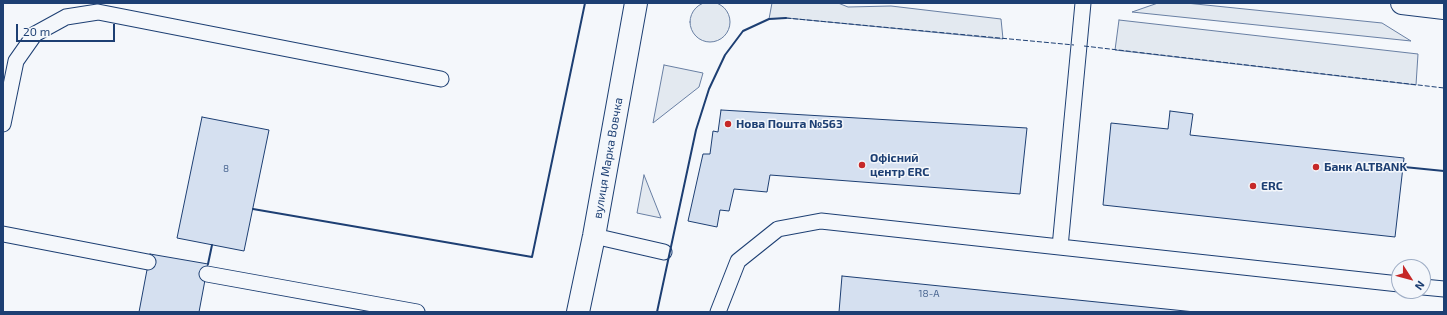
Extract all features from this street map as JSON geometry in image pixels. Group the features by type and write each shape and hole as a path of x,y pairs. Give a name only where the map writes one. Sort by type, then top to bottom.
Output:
{"street":[{"name":"вулиця Марка Вовчка","path":"578,312 594,236 636,3"},
{"path":"1402,3 1444,8"}],"lane":[{"path":"1060,247 1083,3"},
{"path":"3,124 16,60 35,34 66,17 98,12 441,80"},
{"path":"718,312 738,261 778,229 821,221 1391,283"},
{"path":"3,234 148,262"},
{"path":"594,236 664,252"},
{"path":"206,274 417,312"},
{"path":"1431,288 1444,289"}],"shaded area":[{"path":"710,2 721,5 727,11 730,22 727,33 721,39 710,42 699,39 693,33 690,22 693,11 699,5"},
{"path":"772,3 838,3 848,7 891,6 1001,19 1003,39 787,18 769,19"},
{"path":"1158,3 1186,3 1382,23 1411,41 1132,12"},
{"path":"1119,20 1418,54 1416,85 1115,50"},
{"path":"664,65 703,73 699,87 653,123"},
{"path":"644,175 661,218 637,213"}],"building":[{"name":"Офісний центр ERC","path":"721,110 1027,128 1020,194 770,175 767,192 734,189 729,211 720,210 717,227 688,221 703,154 710,154 713,131 718,132"},
{"name":"ERC","path":"1170,111 1193,114 1190,135 1404,158 1395,237 1103,205 1111,123 1168,129"},
{"path":"202,117 269,130 244,251 177,238"},
{"path":"150,254 208,264 199,312 139,312"},
{"path":"842,276 1195,312 839,312"}],"fence":[{"path":"786,18 1074,45"},
{"path":"1084,46 1444,88"}],"wall":[{"path":"253,209 532,257 585,3"},
{"path":"657,312 696,130 709,89 725,55 743,31 769,19 786,18"},
{"path":"1404,167 1444,171"},
{"path":"208,264 212,245"}],"place":[{"name":"Нова Пошта №563","path":"728,124"},
{"name":"Офісний центр ERC","path":"862,165"},
{"name":"Банк ALTBANK","path":"1316,167"},
{"name":"ERC","path":"1253,186"}]}
